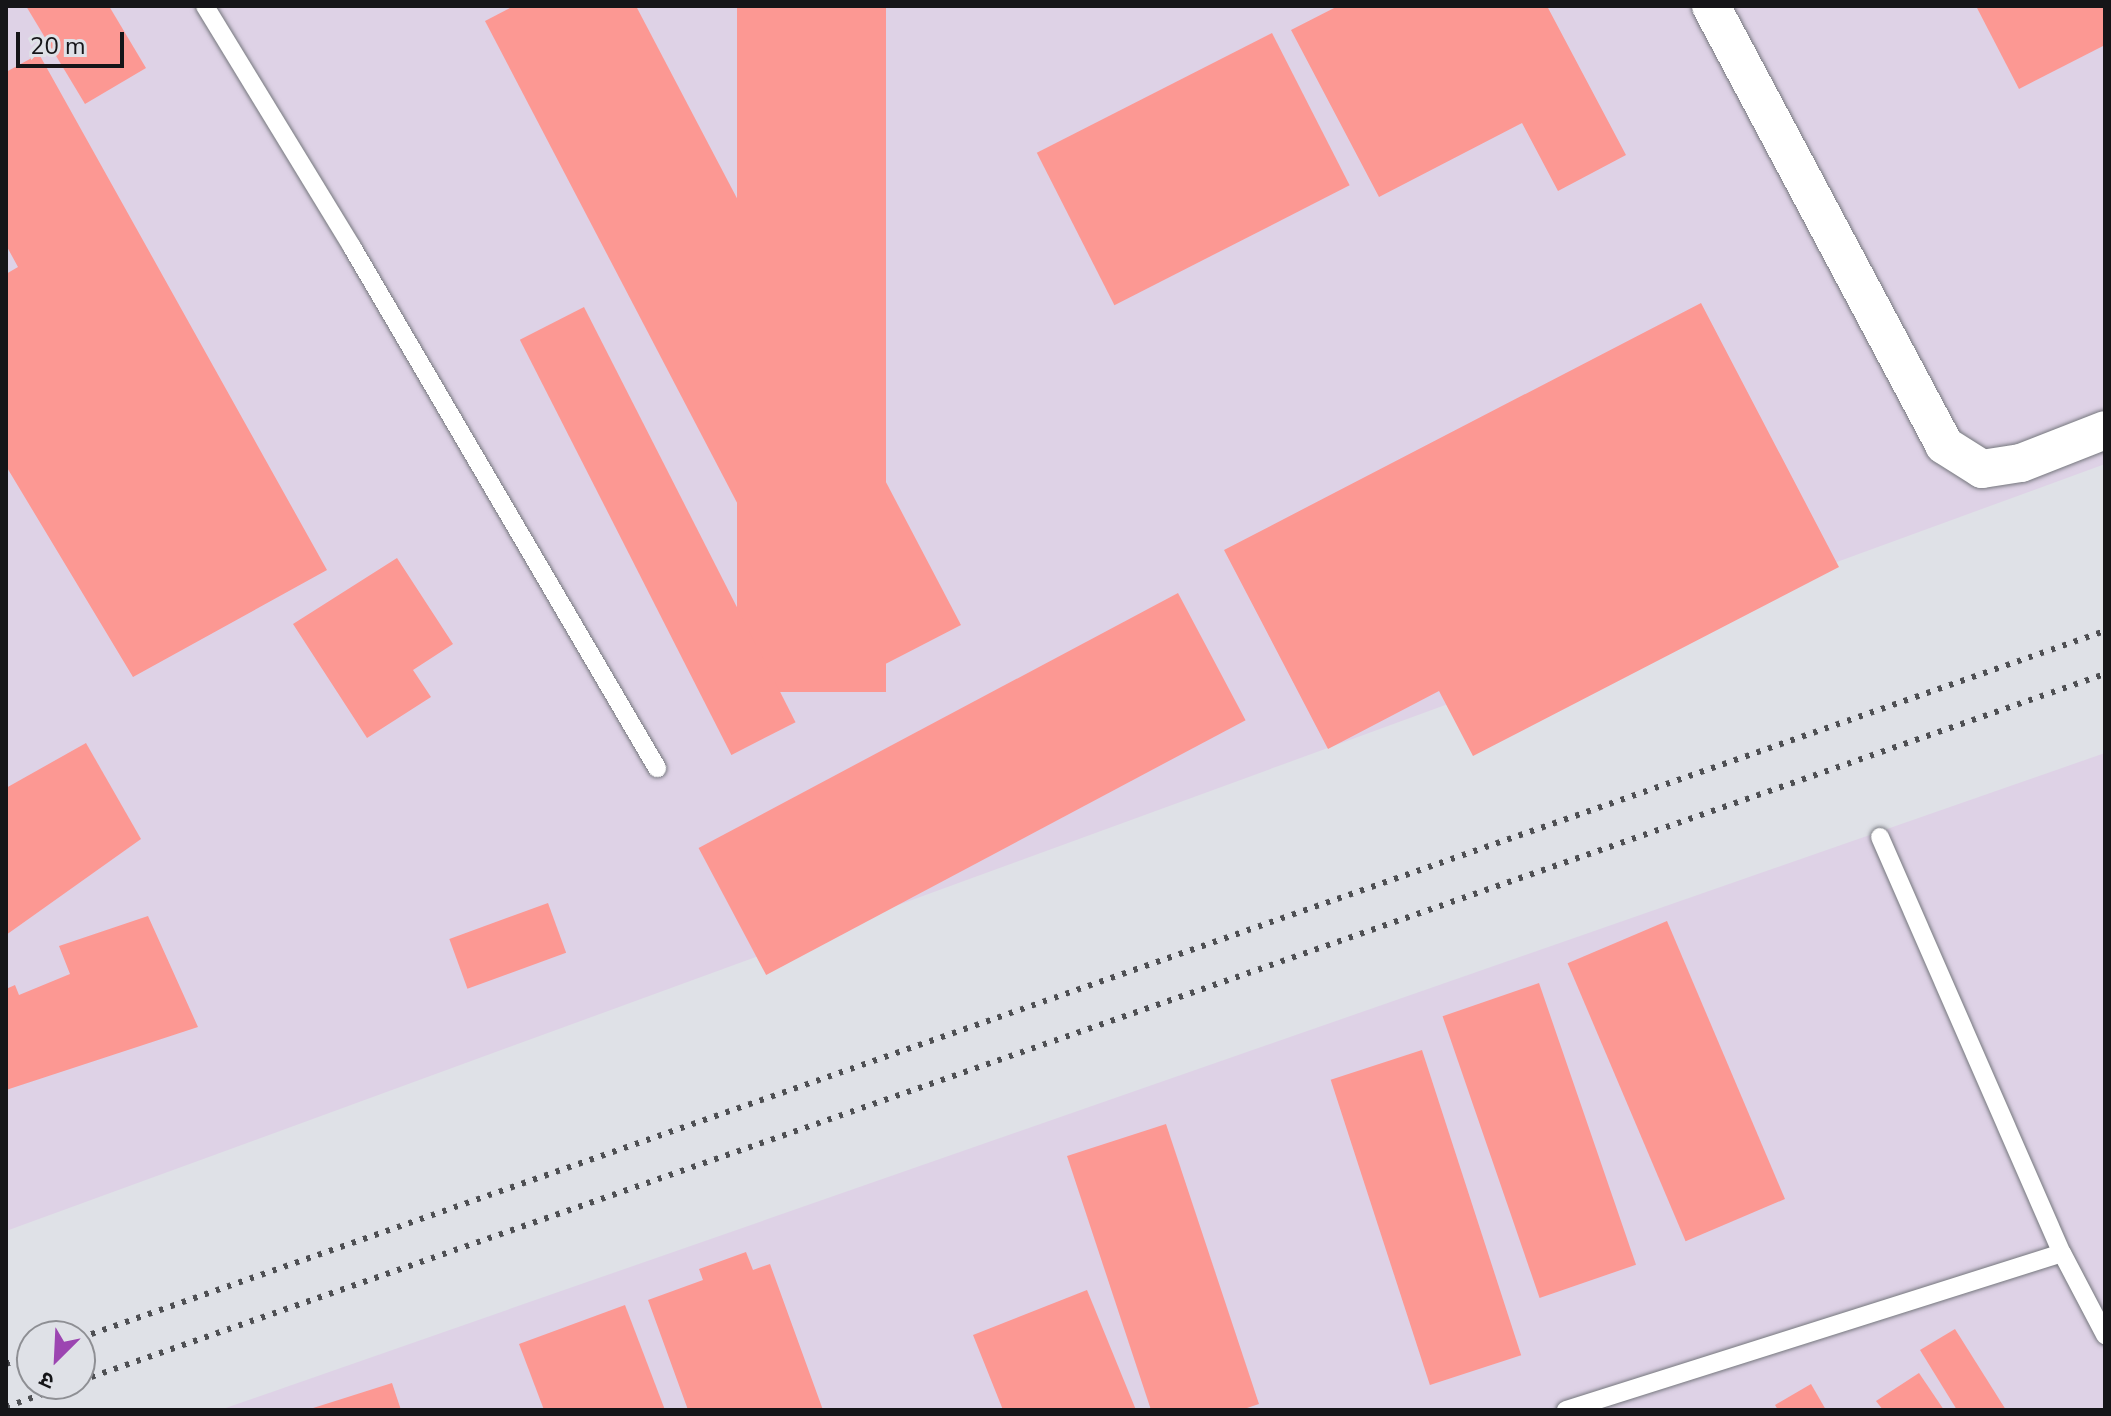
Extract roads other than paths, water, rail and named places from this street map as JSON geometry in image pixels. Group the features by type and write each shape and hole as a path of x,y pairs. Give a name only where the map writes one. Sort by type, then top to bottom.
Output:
{"street":[{"path":"1711,6 1944,445 1982,469 2021,463 2105,430"}],"lane":[{"path":"205,6 352,247 657,768"},
{"path":"1880,837 2062,1253 2105,1335"},
{"path":"1566,1410 2062,1253"}],"railway":[{"path":"96,1332 2105,631"},
{"path":"96,1375 2105,674"},
{"path":"6,1364 16,1361"},
{"path":"6,1407 26,1400"}]}
